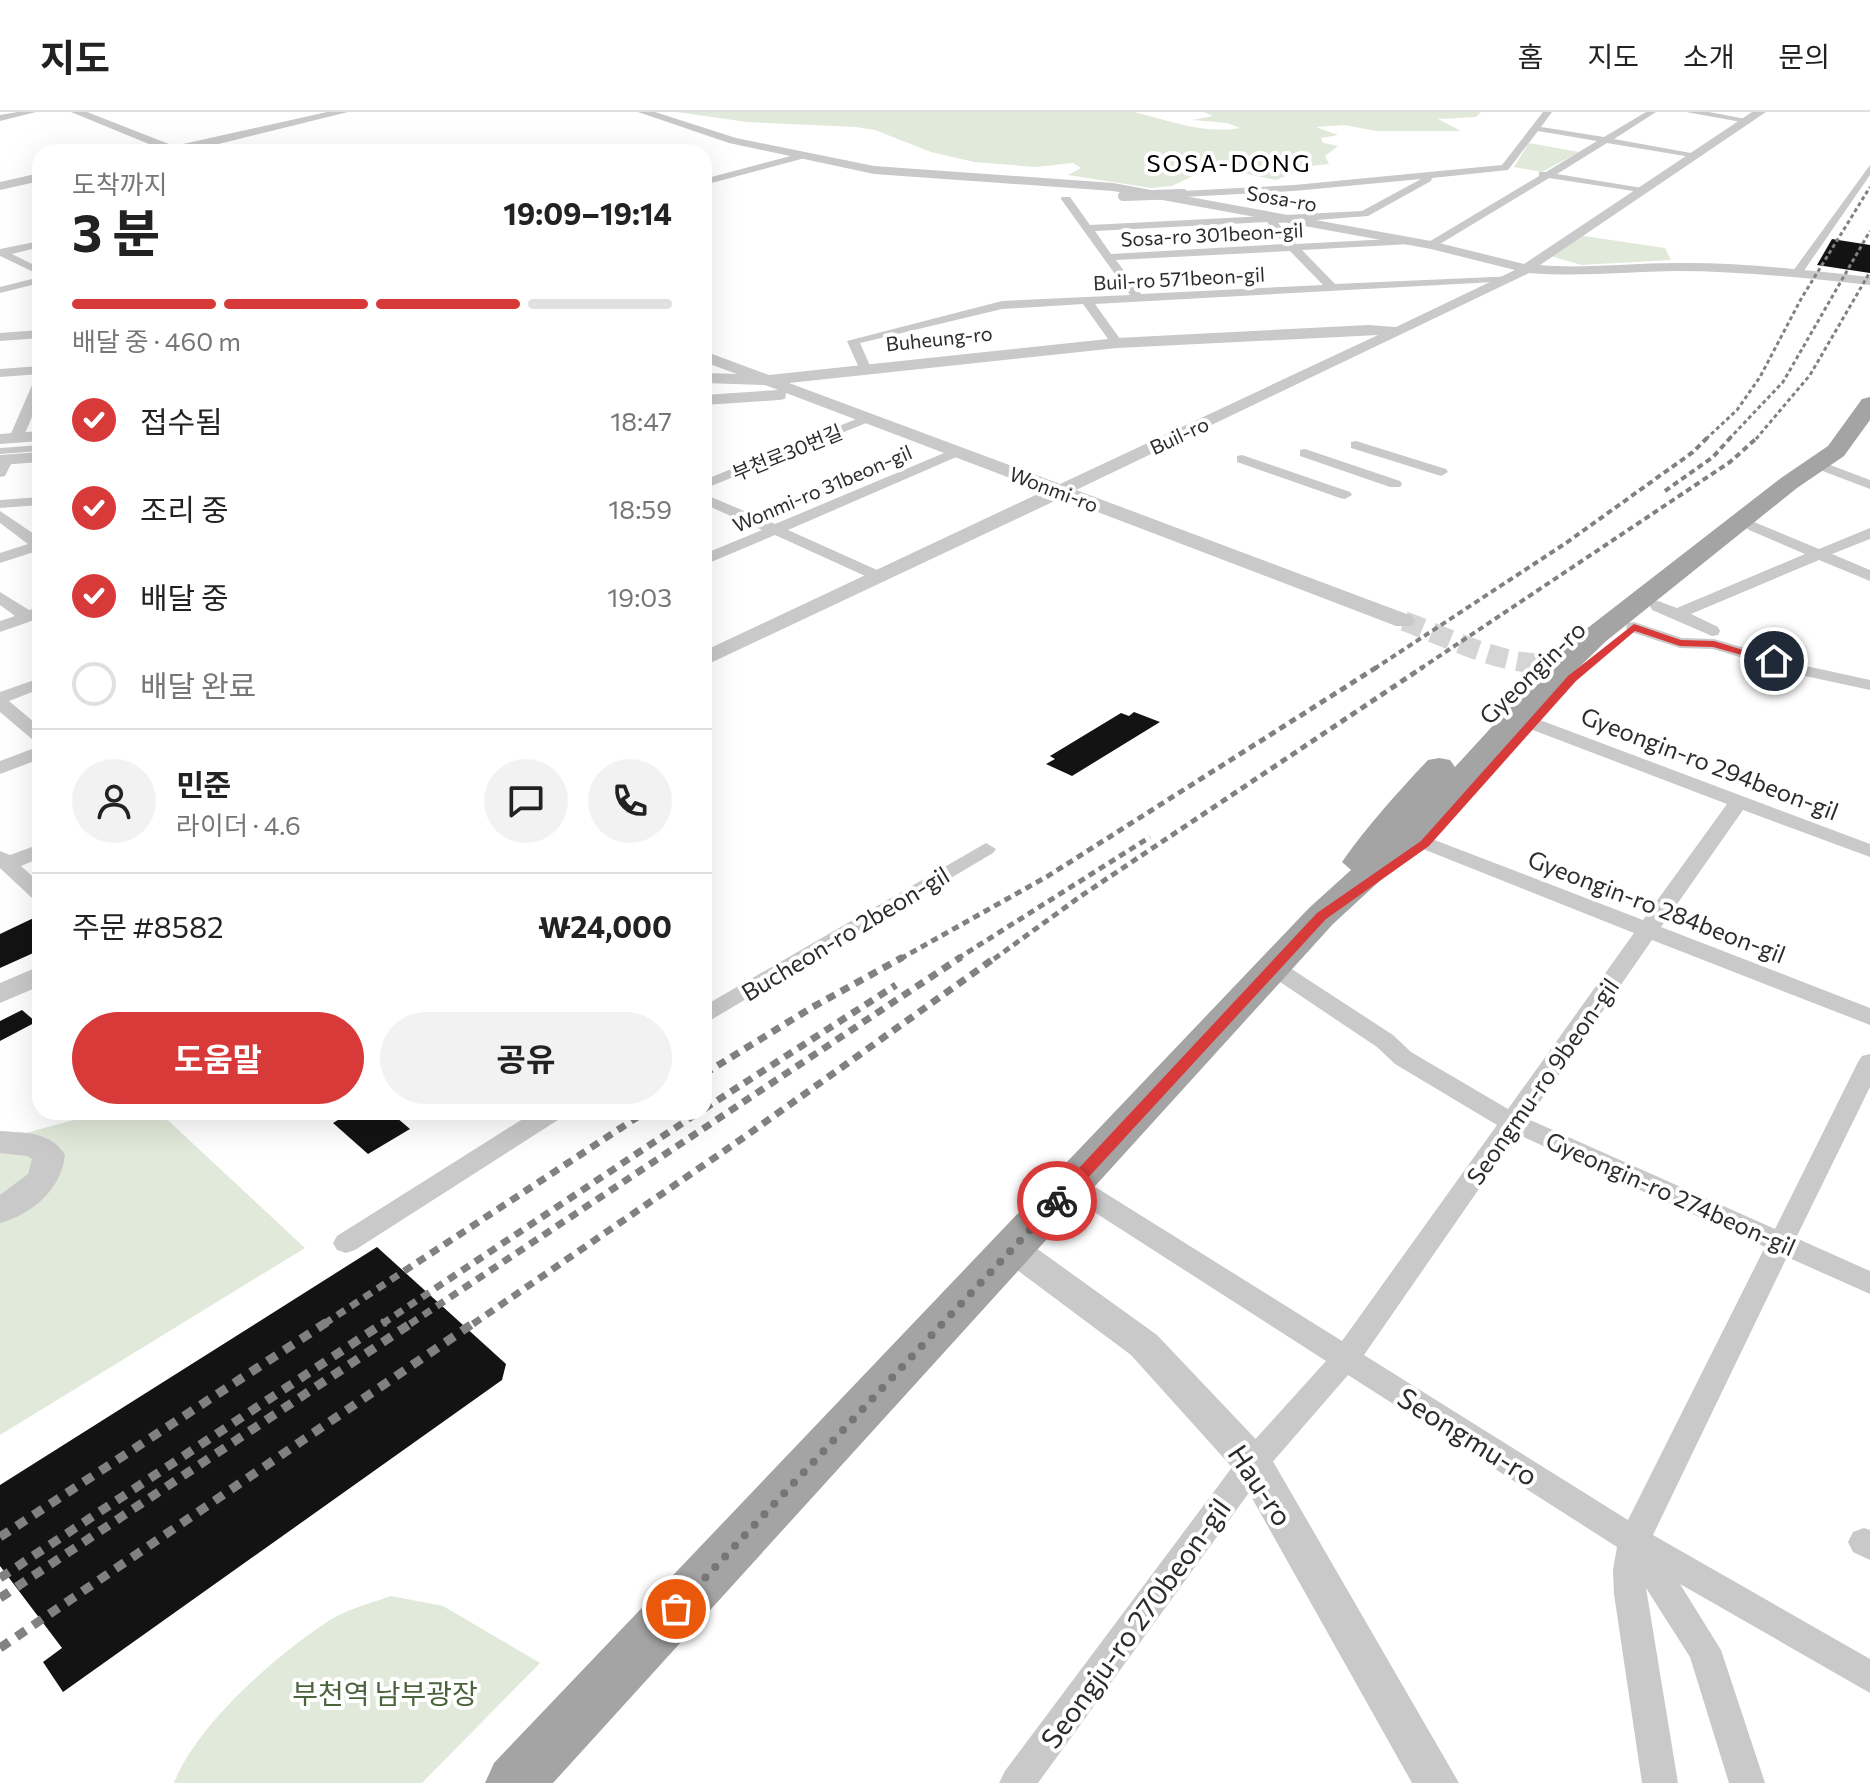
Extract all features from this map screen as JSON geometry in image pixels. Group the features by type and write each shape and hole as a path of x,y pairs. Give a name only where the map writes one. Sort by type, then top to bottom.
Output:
{"main road":[{"name":"Gyeongin-ro","path":"514,1783 1273,967 1321,916 1409,836 1554,676 1595,636 1776,489 1826,457 1868,410"},
{"path":"1826,457 1869,451"},
{"name":"Gyeongin-ro","path":"1321,916 1425,843 1572,678 1634,627 1668,610 1780,505 1776,489"}],"street":[{"path":"0,118 32,112"},
{"path":"77,112 155,144"},
{"path":"203,144 342,112"},
{"name":"Sosa-ro","path":"644,112 733,141 802,156 911,174 1113,187 1431,245 1529,269 1571,272 1722,267 1870,281"},
{"path":"1505,168 1548,112"},
{"path":"1431,245 1652,112"},
{"path":"1690,112 1747,120"},
{"name":"Buil-ro","path":"712,655 1512,278 1760,112"},
{"path":"1534,128 1697,155"},
{"path":"712,180 802,156"},
{"path":"1123,196 1294,188 1505,168 1519,170"},
{"path":"1797,273 1870,168"},
{"path":"1532,173 1642,191"},
{"path":"1090,228 1364,214 1436,175"},
{"path":"0,186 32,179"},
{"path":"1066,199 1138,298"},
{"path":"1278,217 1272,223 1332,287"},
{"name":"Sosa-ro 301beon-gil","path":"1111,257 1410,241"},
{"path":"0,253 32,246"},
{"path":"0,253 32,268"},
{"name":"Buil-ro 571beon-gil","path":"865,368 853,341 1002,305 1512,278"},
{"path":"0,290 32,282"},
{"path":"1087,301 1117,343"},
{"name":"Buheung-ro","path":"712,378 766,380 1117,343 1398,331"},
{"path":"0,337 32,335"},
{"name":"Wonmi-ro","path":"712,359 1404,621"},
{"path":"0,373 32,371"},
{"name":"Buheung-ro","path":"712,397 766,380"},
{"name":"Buheung-ro","path":"712,399 801,393"},
{"path":"8,438 32,397"},
{"name":"부천로30번길","path":"712,482 869,419"},
{"path":"8,438 32,436"},
{"path":"1356,445 1441,472"},
{"path":"1,461 32,451"},
{"name":"Wonmi-ro 31beon-gil","path":"712,557 956,452"},
{"path":"1305,453 1395,484"},
{"path":"1826,457 1870,485"},
{"path":"1,461 32,458"},
{"path":"1242,459 1345,495"},
{"path":"1556,664 1776,489"},
{"path":"0,504 32,502"},
{"path":"712,502 880,577"},
{"path":"0,516 32,539"},
{"path":"1754,527 1870,576"},
{"name":"Gyeongin-ro","path":"1668,610 1870,533"},
{"path":"0,558 32,548"},
{"path":"0,597 32,613"},
{"path":"1668,610 1712,631"},
{"path":"0,627 32,615"},
{"path":"1634,627 1680,643 1714,644 1802,670 1870,685"},
{"path":"32,686 0,700 32,729"},
{"path":"1321,916 1402,824 1536,686"},
{"name":"Gyeongin-ro 294beon-gil","path":"1532,723 1870,851"},
{"path":"0,768 32,755"},
{"name":"Seongmu-ro 9beon-gil","path":"1253,1463 1345,1359 1738,802"},
{"name":"Gyeongin-ro 284beon-gil","path":"1425,843 1870,1017"},
{"name":"Bucheon-ro 2beon-gil","path":"712,1011 986,849"},
{"path":"4,861 32,852"},
{"path":"4,861 32,887"},
{"name":"Gyeongin-ro 274beon-gil","path":"1273,967 1385,1041 1403,1058 1491,1106 1512,1122 1870,1283"},
{"path":"0,994 32,979"},
{"path":"1660,1783 1630,1594 1629,1570 1634,1541 1870,1062"},
{"path":"346,1243 539,1120"},
{"path":"0,1142 35,1145 49,1155 49,1166 42,1180 23,1198 0,1211"},
{"name":"Seongmu-ro","path":"1072,1185 1634,1541 1870,1677"},
{"name":"Hau-ro","path":"1013,1249 1144,1345 1253,1463 1437,1783"},
{"name":"Seongju-ro 270beon-gil","path":"1017,1783 1253,1463"},
{"path":"1634,1541 1704,1650 1747,1783"}],"green space":[{"path":"677,112 1134,112 1187,126 1227,130 1240,128 1227,123 1192,120 1213,116 1204,112 1481,112 1476,117 1438,119 1461,131 1376,131 1345,125 1316,127 1338,135 1321,138 1323,143 1338,146 1325,156 1329,164 1311,166 1276,180 1225,169 1203,171 1172,186 1151,188 1068,175 1081,168 1073,163 1035,167 974,162 931,152 875,130 747,122"},
{"path":"1529,143 1579,152 1542,172 1514,167"},
{"path":"1577,235 1665,248 1671,260 1581,265 1548,255"},
{"path":"74,1120 168,1120 305,1248 0,1435 0,1140"},
{"name":"부천역 남부광장","path":"391,1596 443,1606 540,1663 422,1783 174,1783 185,1761 218,1717 282,1655 332,1619"}],"building":[{"path":"1832,239 1870,245 1870,273 1817,265"},
{"path":"1134,712 1160,722 1072,776 1046,764 1055,759 1050,756 1121,713 1129,716"},
{"path":"32,919 32,954 0,968 0,934"},
{"path":"22,1010 32,1019 32,1024 0,1041 0,1021"},
{"path":"338,1120 399,1120 410,1129 368,1154 333,1123"},
{"path":"377,1247 506,1364 502,1380 63,1692 43,1662 62,1648 0,1566 0,1485"}],"tunnel":[{"path":"1404,621 1497,656 1536,664 1556,664"}],"railway":[{"path":"1706,439 1737,410 1760,377 1801,299 1870,187"},
{"path":"1729,439 1783,382 1870,231"},
{"path":"1757,438 1810,375 1870,272"},
{"path":"1665,491 1713,457 1731,437"},
{"path":"1420,669 1730,462 1757,438"},
{"path":"1374,669 1566,543 1693,452 1706,439"},
{"path":"900,959 1048,876 1377,667"},
{"path":"994,959 1081,896 1423,667"},
{"path":"957,959 1150,837"},
{"path":"712,1069 811,1008 903,957"},
{"path":"412,1323 961,957"},
{"path":"473,1324 743,1138 996,957"},
{"path":"712,1104 896,985"},
{"path":"324,1324 633,1120"},
{"path":"383,1323 687,1120"},
{"path":"0,1537 327,1322"},
{"path":"0,1648 475,1322"},
{"path":"0,1578 383,1323"},
{"path":"0,1598 412,1323"}],"way so far":[{"path":"676,1609 1057,1201"}],"district":[{"name":"SOSA-DONG","path":"1229,162"}],"route":[{"path":"1057,1201 1321,916 1425,843 1572,678 1634,627 1680,643 1714,644 1774,661"}]}
